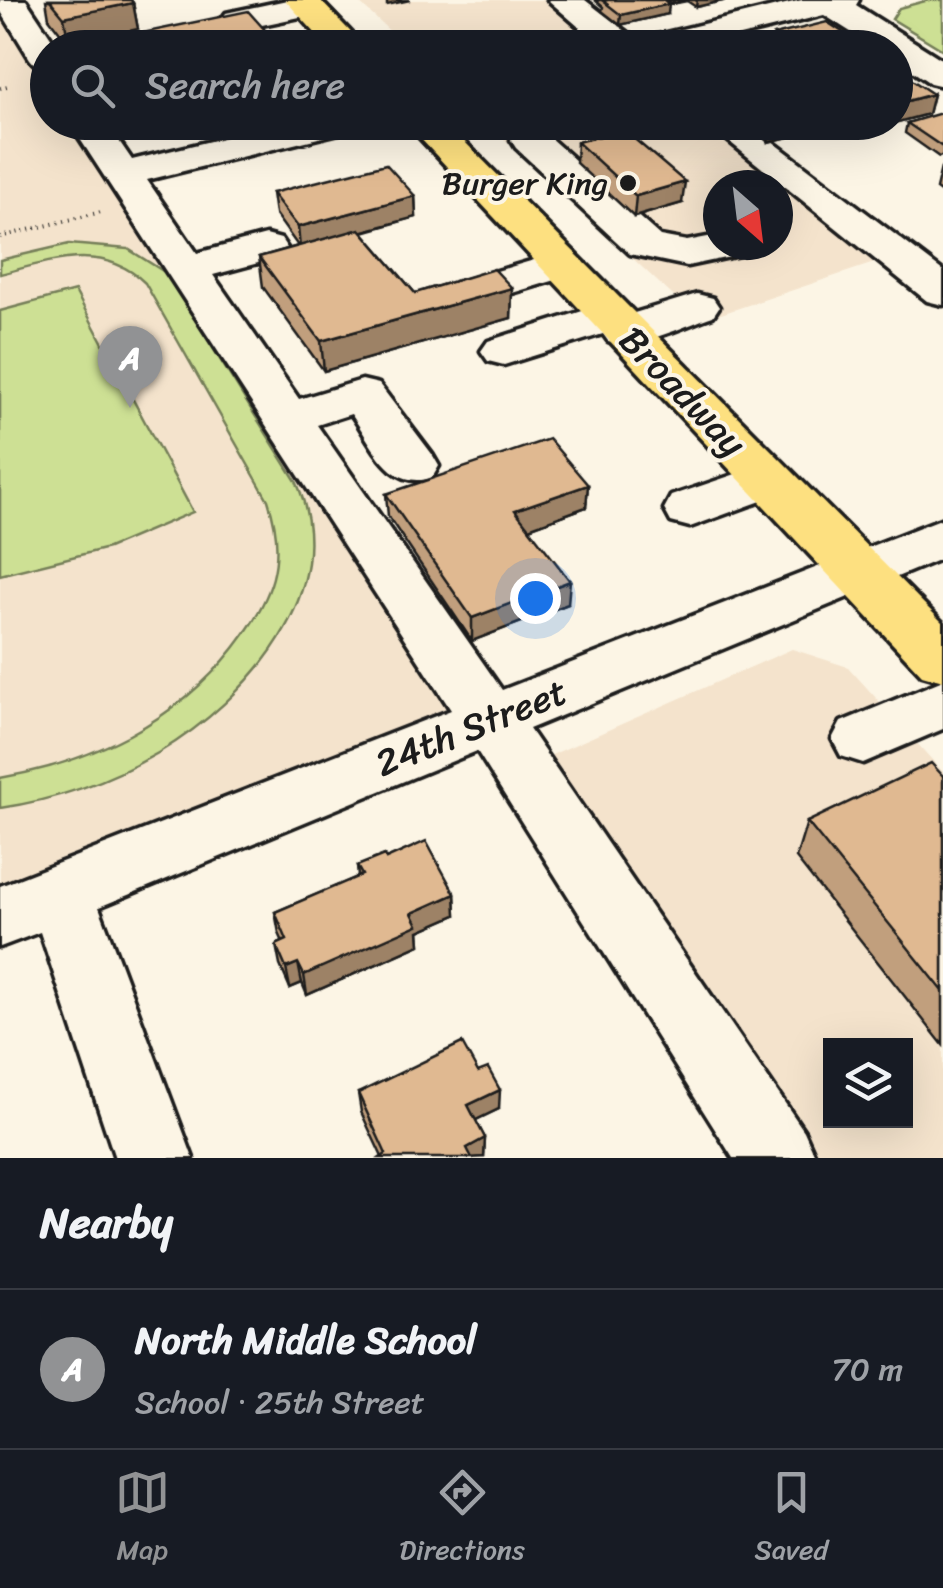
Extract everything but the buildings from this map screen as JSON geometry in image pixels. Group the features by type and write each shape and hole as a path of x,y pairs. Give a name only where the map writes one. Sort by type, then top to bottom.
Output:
{"main road":[{"path":"304,3 331,30"},
{"name":"Broadway","path":"441,140 943,659"}],"street":[{"path":"718,30 832,1 876,30"},
{"path":"238,20 304,3"},
{"path":"21,6 33,30"},
{"path":"569,13 597,30"},
{"path":"913,54 943,74"},
{"path":"98,140 129,189 223,272 285,419 489,719 777,1158"},
{"path":"129,189 198,157 266,140"},
{"path":"530,140 645,245 663,254 703,251"},
{"path":"746,140 943,292"},
{"path":"198,157 222,188"},
{"path":"442,300 562,266"},
{"path":"504,350 697,307"},
{"path":"285,419 362,395 414,466"},
{"path":"690,509 768,480"},
{"name":"24th Street","path":"30,905 489,719 692,613 856,572 943,537"},
{"path":"863,739 943,703"},
{"path":"30,905 154,1158"}],"path":[{"path":"0,88 12,85"},
{"path":"0,237 129,189"}],"shaded area":[{"path":"0,0 30,48 30,140 89,140 442,693 446,713 0,890"},
{"path":"356,0 547,0 584,30 389,30"},
{"path":"505,140 722,140 760,170 703,170 703,260 793,260 793,196 877,262 700,321"},
{"path":"792,649 848,667 943,772 943,1158 805,1158 540,760"}],"green space":[{"path":"943,0 943,50 892,19 899,8"},
{"path":"69,244 128,249 166,273 296,481 308,522 308,562 298,601 279,638 254,673 192,731 140,763 101,781 0,808 0,778 99,749 130,735 186,697 211,674 247,630 267,596 276,561 274,522 268,500 145,283 112,262 94,259 57,260 0,274 0,260"},
{"path":"75,291 193,512 108,548 0,575 0,311"}],"place":[{"name":"Burger King","path":"628,183"},
{"name":"North Middle School","path":"130,408"}]}
